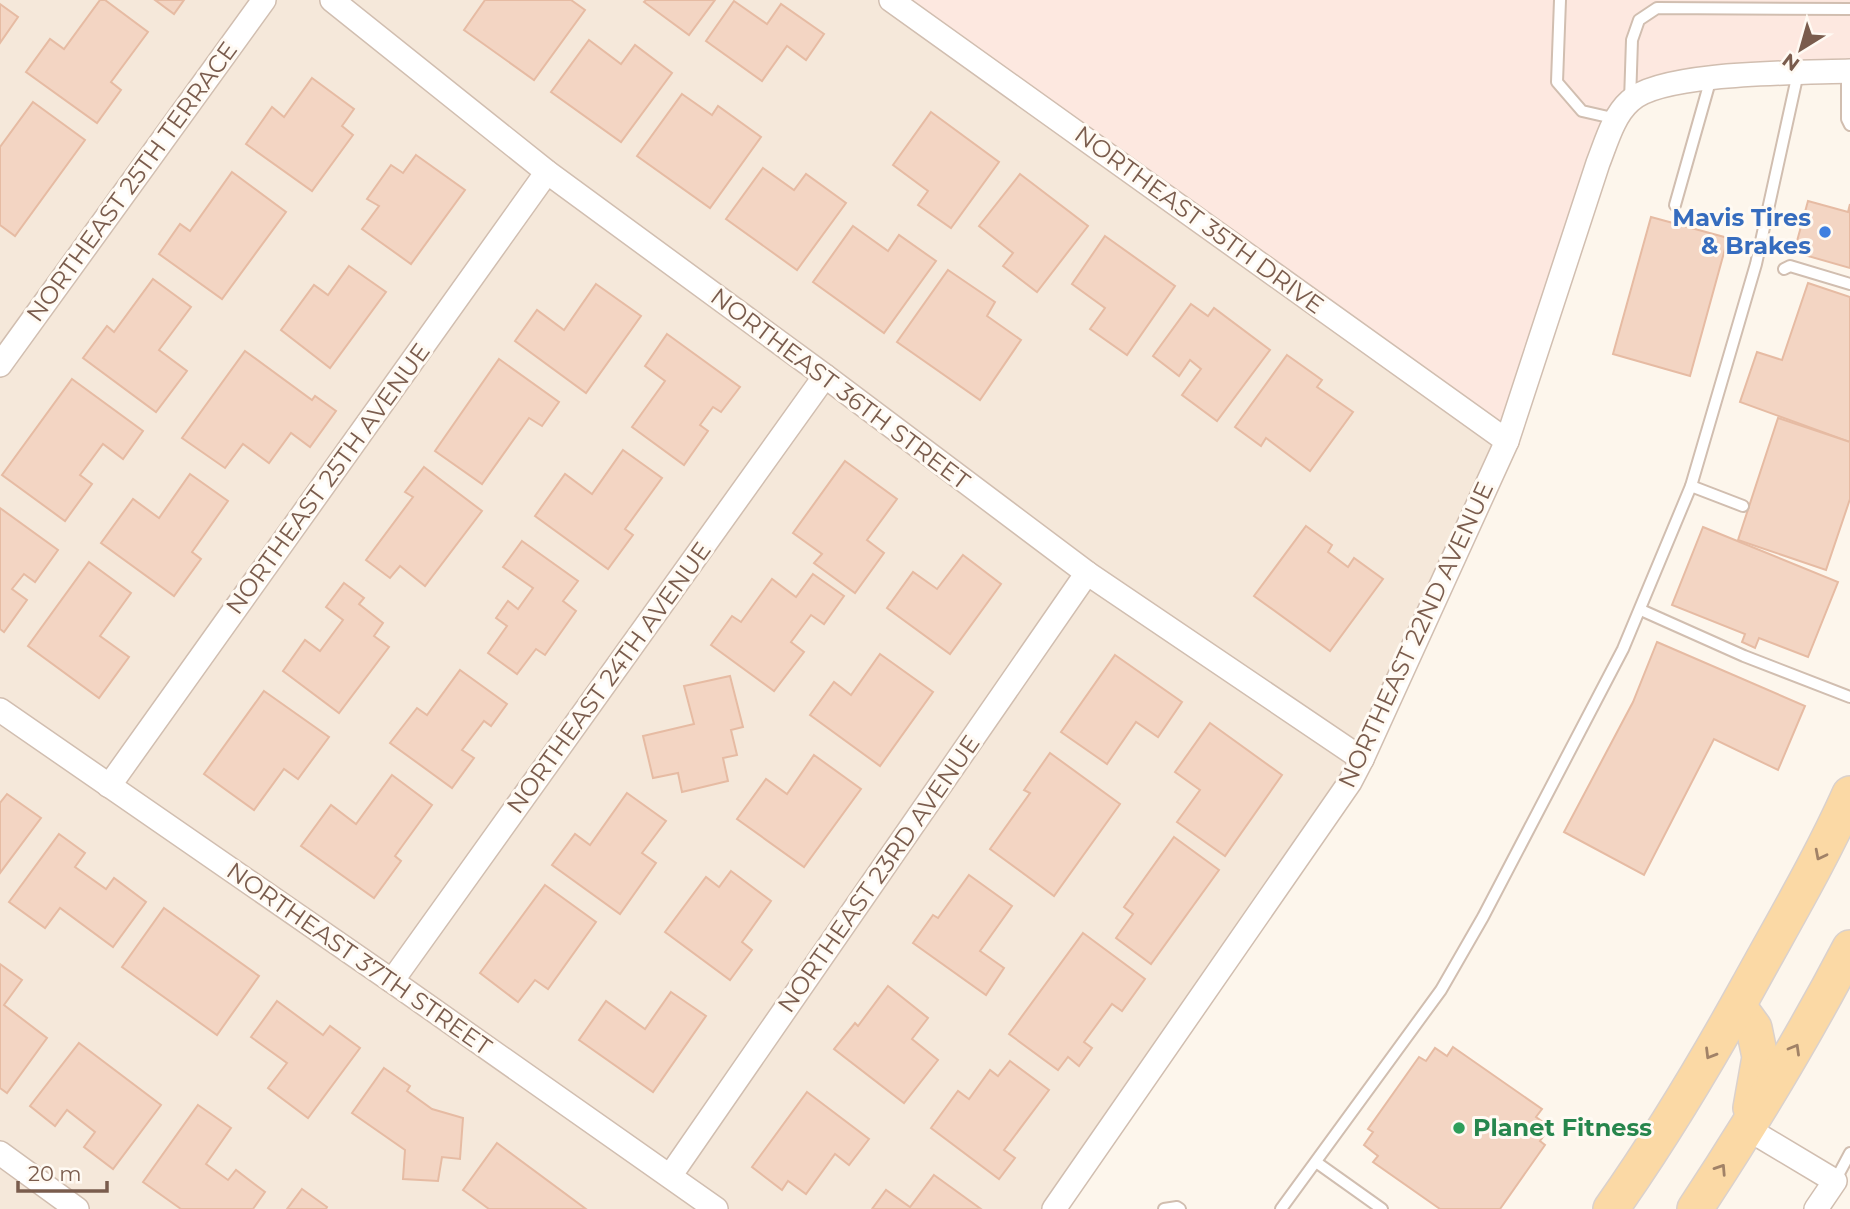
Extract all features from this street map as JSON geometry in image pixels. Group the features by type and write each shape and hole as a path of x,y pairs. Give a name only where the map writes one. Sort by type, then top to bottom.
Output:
{"main road":[{"path":"1611,1209 1678,1108 1738,1006 1792,911 1850,794"},
{"path":"1695,1209 1748,1129 1815,1015 1850,948"},
{"path":"1738,1006 1754,1028 1760,1057 1748,1129"}],"street":[{"name":"NORTHEAST 25TH TERRACE","path":"0,365 264,0"},
{"name":"NORTHEAST 36TH STREET","path":"332,0 547,172 1087,573 1362,759"},
{"name":"NORTHEAST 35TH DRIVE","path":"891,0 1507,441"},
{"path":"1623,110 1655,87 1711,78 1848,71"},
{"name":"NORTHEAST 22ND AVENUE","path":"1054,1209 1350,782 1362,759 1507,441 1598,163 1623,110"},
{"name":"NORTHEAST 25TH AVENUE","path":"109,786 547,172"},
{"name":"NORTHEAST 24TH AVENUE","path":"392,981 825,376"},
{"name":"NORTHEAST 23RD AVENUE","path":"670,1176 1087,573"},
{"name":"NORTHEAST 37TH STREET","path":"0,710 716,1209"},
{"path":"1748,1129 1835,1181 1816,1209"},
{"path":"0,1153 77,1209"}],"lane":[{"path":"1560,0 1557,82 1582,111 1623,110 1632,40 1639,20 1657,8 1850,9"},
{"path":"1848,71 1847,119 1850,125"},
{"path":"1281,1209 1441,990 1483,917 1641,610 1691,486 1756,264 1798,73"},
{"path":"1675,205 1711,78"},
{"path":"1784,269 1790,266 1850,284"},
{"path":"1691,486 1742,506"},
{"path":"1641,610 1744,656 1850,697"},
{"path":"1835,1181 1850,1153"},
{"path":"1316,1162 1382,1209"},
{"path":"1164,1209 1180,1209"}],"shaded area":[{"path":"0,0 894,0 1508,441 1381,717 1053,1209 0,1209"},
{"path":"894,0 1850,0 1850,71 1626,84 1508,441"}],"building":[{"path":"100,0 105,0 148,32 111,82 121,90 97,123 26,72 50,39 64,49"},
{"path":"155,0 184,0 174,14"},
{"path":"485,0 571,0 585,10 534,80 464,30"},
{"path":"715,0 689,35 644,2"},
{"path":"734,1 767,24 781,4 824,34 806,60 787,46 762,81 706,41"},
{"path":"0,4 18,17 0,43"},
{"path":"589,40 621,64 635,45 672,73 621,142 551,92"},
{"path":"312,78 354,109 342,126 353,135 312,191 246,144 272,107 284,117"},
{"path":"682,94 712,115 718,106 761,137 710,208 637,156"},
{"path":"33,102 85,140 15,236 0,225 0,147"},
{"path":"931,112 999,162 951,228 918,205 928,191 893,165"},
{"path":"416,155 465,190 411,264 362,229 379,206 367,199 391,165 403,173"},
{"path":"763,168 794,190 806,174 846,203 797,270 726,219"},
{"path":"232,172 286,212 222,299 159,254 180,224 190,231"},
{"path":"1020,174 1088,226 1037,292 1003,266 1013,253 979,226"},
{"name":"Mavis Tires & Brakes","path":"1808,201 1848,212 1850,204 1850,268 1794,252"},
{"path":"1651,217 1728,238 1690,376 1613,354"},
{"path":"853,226 888,251 899,235 936,261 884,333 813,282"},
{"path":"1105,236 1175,286 1127,355 1090,329 1105,308 1072,284"},
{"path":"349,266 386,292 330,368 281,330 314,285 328,295"},
{"path":"948,270 995,302 987,316 1021,340 980,400 897,342"},
{"path":"153,279 191,307 159,350 187,371 156,412 83,358 107,326 114,332"},
{"path":"1808,283 1850,297 1850,442 1740,402 1757,352 1782,360"},
{"path":"596,284 641,316 586,393 515,341 537,310 564,330"},
{"path":"1191,304 1208,316 1214,308 1270,350 1217,421 1182,395 1201,369 1190,360 1179,376 1153,356"},
{"path":"667,334 740,387 721,412 713,407 700,425 708,431 684,465 632,427 665,381 645,366"},
{"path":"245,351 312,400 315,396 336,411 310,447 291,433 269,463 243,444 225,468 182,438"},
{"path":"1287,355 1322,380 1317,387 1353,412 1310,471 1266,438 1261,446 1235,427"},
{"path":"499,359 559,402 542,426 529,418 482,484 435,451"},
{"path":"72,379 143,431 123,459 103,444 80,475 92,484 65,521 2,475"},
{"path":"1778,418 1850,442 1850,499 1826,570 1738,540"},
{"path":"623,450 662,478 625,529 633,535 608,569 535,516 565,474 592,494"},
{"path":"845,461 897,499 867,540 884,553 855,593 814,563 822,554 793,533"},
{"path":"424,467 482,511 425,586 400,566 390,578 366,560 413,497 405,492"},
{"path":"190,474 228,501 192,552 201,559 174,596 101,543 133,499 159,518"},
{"path":"0,508 58,550 35,582 24,574 12,589 27,600 4,632 0,629"},
{"path":"1306,526 1332,545 1328,552 1348,567 1354,558 1383,579 1330,651 1254,596"},
{"path":"1703,527 1838,582 1808,657 1759,638 1755,648 1742,642 1745,634 1672,605"},
{"path":"522,541 578,581 563,601 576,611 545,655 536,649 517,674 488,653 507,626 496,618 508,601 518,609 533,588 503,567"},
{"path":"963,555 1001,584 950,654 887,608 913,572 937,589"},
{"path":"89,562 131,593 100,636 129,657 99,698 28,646"},
{"path":"813,574 844,596 824,624 811,615 791,642 804,652 774,691 711,645 732,616 741,622 772,579 796,597"},
{"path":"344,583 364,598 359,604 383,623 374,636 389,647 339,713 283,671 305,640 320,651 343,620 326,607"},
{"path":"1657,642 1805,706 1778,770 1714,739 1644,875 1564,832 1633,702"},
{"path":"880,654 933,692 880,766 810,715 834,682 851,695"},
{"path":"1115,655 1182,702 1158,737 1136,722 1107,764 1061,732"},
{"path":"460,670 507,704 491,726 484,721 462,750 474,758 452,788 390,743 417,708 427,715"},
{"path":"730,676 743,727 731,730 737,755 723,758 728,781 682,792 678,773 653,778 643,736 694,724 684,686"},
{"path":"264,691 329,737 298,779 284,769 254,810 204,774"},
{"path":"1210,723 1282,775 1225,856 1177,822 1200,790 1175,772"},
{"path":"1050,753 1120,804 1054,896 990,849 1030,793 1024,790"},
{"path":"814,755 861,789 804,867 737,819 766,779 787,794"},
{"path":"392,775 432,805 395,856 401,861 374,898 301,846 331,805 356,824"},
{"path":"627,793 666,821 642,853 656,863 620,914 552,865 575,834 590,845"},
{"path":"7,794 41,818 0,873 0,803"},
{"path":"59,834 85,853 75,867 106,889 114,878 146,902 113,947 60,908 45,928 9,902"},
{"path":"1174,837 1219,870 1151,964 1116,938 1133,914 1124,907"},
{"path":"731,871 771,901 742,942 752,950 730,980 665,932 706,877 719,887"},
{"path":"969,875 1012,906 980,951 1004,968 986,995 913,943 933,915 938,918"},
{"path":"545,885 596,922 548,989 535,980 518,1002 480,973"},
{"path":"164,908 259,976 217,1035 122,967"},
{"path":"1083,933 1145,979 1122,1011 1112,1004 1084,1042 1092,1048 1079,1066 1068,1057 1058,1070 1009,1034"},
{"path":"0,964 22,980 4,1005 47,1038 7,1093 0,1088"},
{"path":"888,986 928,1018 912,1039 938,1060 904,1103 834,1049 855,1023 858,1026"},
{"path":"671,992 706,1016 653,1092 579,1040 606,1001 645,1029"},
{"path":"277,1001 323,1035 330,1026 360,1048 308,1118 268,1088 287,1063 251,1037"},
{"path":"79,1043 161,1105 113,1169 84,1147 95,1132 67,1110 55,1126 30,1106"},
{"name":"Planet Fitness","path":"1453,1047 1542,1109 1536,1117 1550,1127 1540,1141 1545,1145 1500,1209 1440,1209 1373,1162 1378,1156 1364,1145 1373,1132 1368,1129 1419,1057 1426,1061 1435,1048 1447,1056"},
{"path":"1010,1061 1049,1090 1004,1150 1015,1158 999,1179 931,1128 958,1091 969,1099 990,1070 998,1076"},
{"path":"384,1068 410,1086 407,1091 432,1109 463,1118 460,1159 442,1157 438,1181 403,1179 405,1150 352,1113"},
{"path":"807,1092 869,1139 849,1165 835,1154 806,1194 788,1181 782,1190 752,1167"},
{"path":"198,1105 231,1128 206,1164 228,1180 236,1170 265,1192 253,1209 181,1209 143,1182"},
{"path":"497,1143 586,1209 489,1209 463,1190"},
{"path":"934,1175 981,1209 872,1209 886,1190 910,1207"},
{"path":"302,1189 327,1207 326,1209 287,1209"}],"place":[{"name":"Mavis Tires & Brakes","path":"1825,232"},
{"name":"Planet Fitness","path":"1459,1128"}]}
